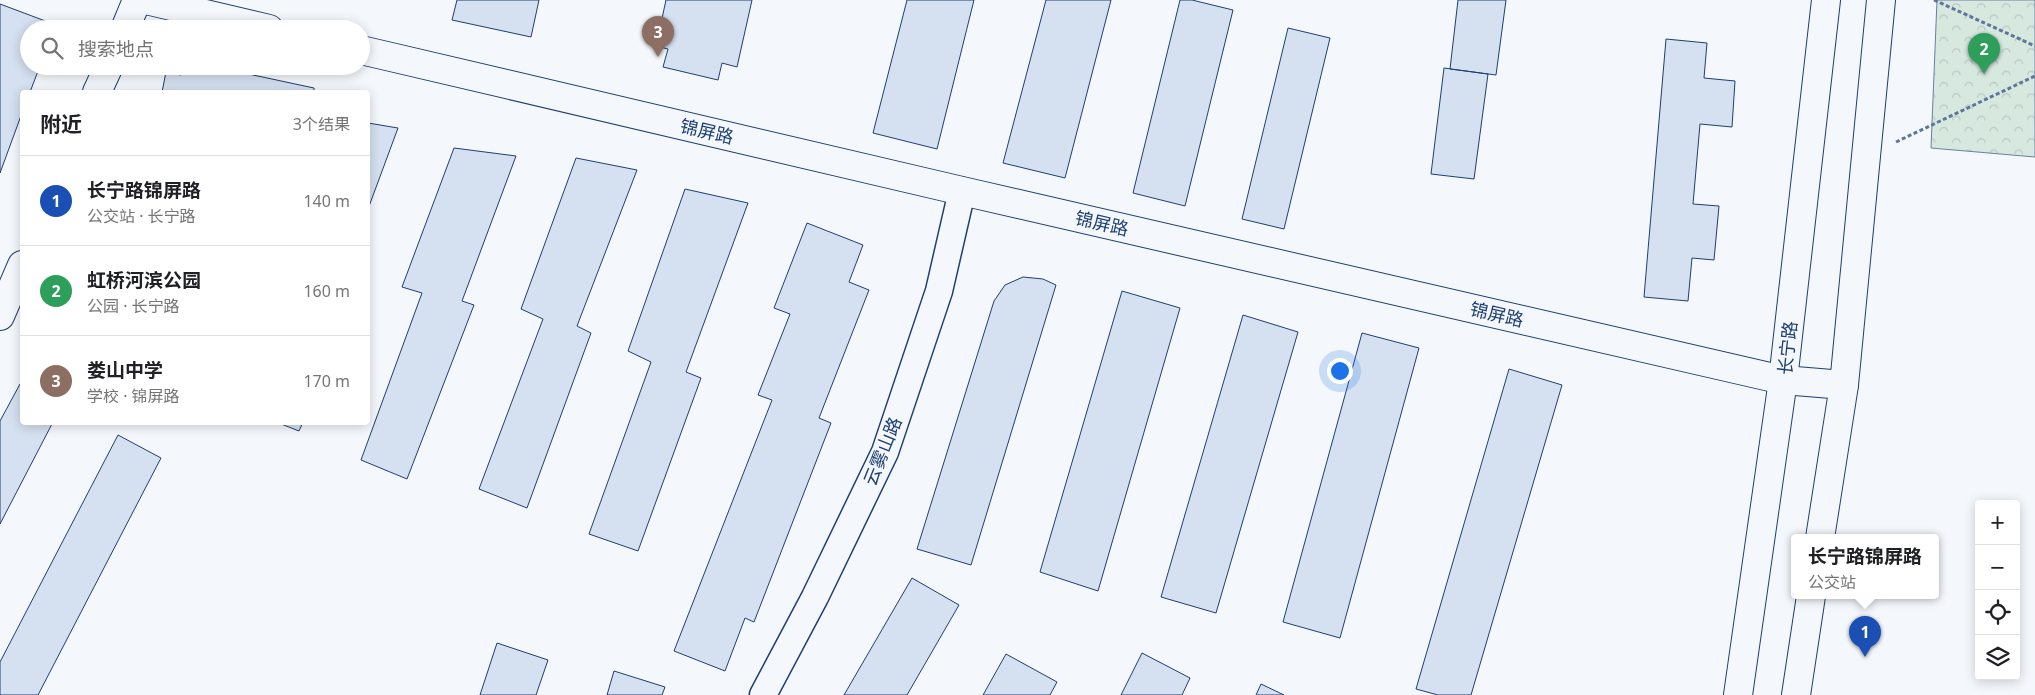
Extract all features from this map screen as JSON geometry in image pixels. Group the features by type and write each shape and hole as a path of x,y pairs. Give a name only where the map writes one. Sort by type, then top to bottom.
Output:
{"street":[{"path":"129,20 137,0"},
{"path":"146,0 231,20"},
{"name":"长宁路","path":"1738,695 1784,380 1826,0"},
{"path":"1821,534 1844,385 1881,0"},
{"name":"锦屏路","path":"370,52 962,191 1784,380 1844,385"},
{"path":"98,90 105,75"},
{"name":"云雾山路","path":"763,695 815,597 885,452 939,291 962,191"},
{"path":"0,316 20,270"},
{"path":"1796,695 1811,599"}],"path":[{"path":"1934,0 2035,46"},
{"path":"1866,157 2035,76"}],"green space":[{"path":"1937,0 2035,0 2035,157 1931,148"}],"building":[{"path":"457,0 539,0 531,37 452,20"},
{"path":"666,0 752,0 737,67 722,63 718,80 663,67 668,49 656,46"},
{"path":"907,0 974,0 937,149 873,133"},
{"path":"1046,0 1111,0 1065,178 1003,163"},
{"path":"1180,0 1192,0 1233,10 1185,206 1133,193"},
{"path":"1458,0 1506,0 1496,75 1450,69"},
{"path":"0,4 43,20 20,20 20,75 37,75 31,90 20,90 20,118 0,173"},
{"path":"1288,28 1330,38 1284,229 1242,219"},
{"path":"1666,39 1707,43 1704,78 1735,81 1732,127 1700,124 1693,204 1719,206 1714,260 1692,258 1688,301 1644,297"},
{"path":"1444,68 1488,74 1474,179 1431,174"},
{"path":"165,75 253,75 314,88 314,90 162,90"},
{"path":"370,123 398,128 370,204"},
{"path":"454,148 516,156 462,301 474,305 407,479 361,460 422,293 402,287"},
{"path":"576,158 637,170 577,326 591,333 527,508 479,489 543,319 521,309"},
{"path":"685,189 748,203 686,372 701,378 638,551 589,534 651,362 628,351"},
{"path":"807,223 863,245 849,282 869,290 819,418 831,423 754,622 745,618 725,671 674,651 772,400 758,395 790,314 774,308"},
{"path":"1023,277 1043,279 1056,285 971,565 917,549 994,301 1005,285"},
{"path":"1122,291 1180,308 1098,591 1040,572"},
{"path":"1243,315 1298,332 1216,613 1161,597"},
{"path":"1362,333 1419,348 1340,638 1283,622"},
{"path":"1509,369 1562,385 1471,695 1438,695 1416,689"},
{"path":"20,384 20,425 51,425 0,524 0,421"},
{"path":"284,425 302,425 299,431"},
{"path":"118,435 161,458 38,695 0,695 0,662"},
{"path":"912,578 959,605 907,695 844,695"},
{"path":"497,643 548,660 536,695 480,695"},
{"path":"1142,653 1190,678 1182,695 1121,695"},
{"path":"1006,654 1057,682 1050,695 983,695"},
{"path":"614,671 665,687 662,695 607,695"},
{"path":"1261,684 1284,695 1256,695"}],"place":[{"name":"娄山中学","path":"658,57"},
{"name":"虹桥河滨公园","path":"1984,74"},
{"name":"长宁路锦屏路","path":"1865,657"}]}
